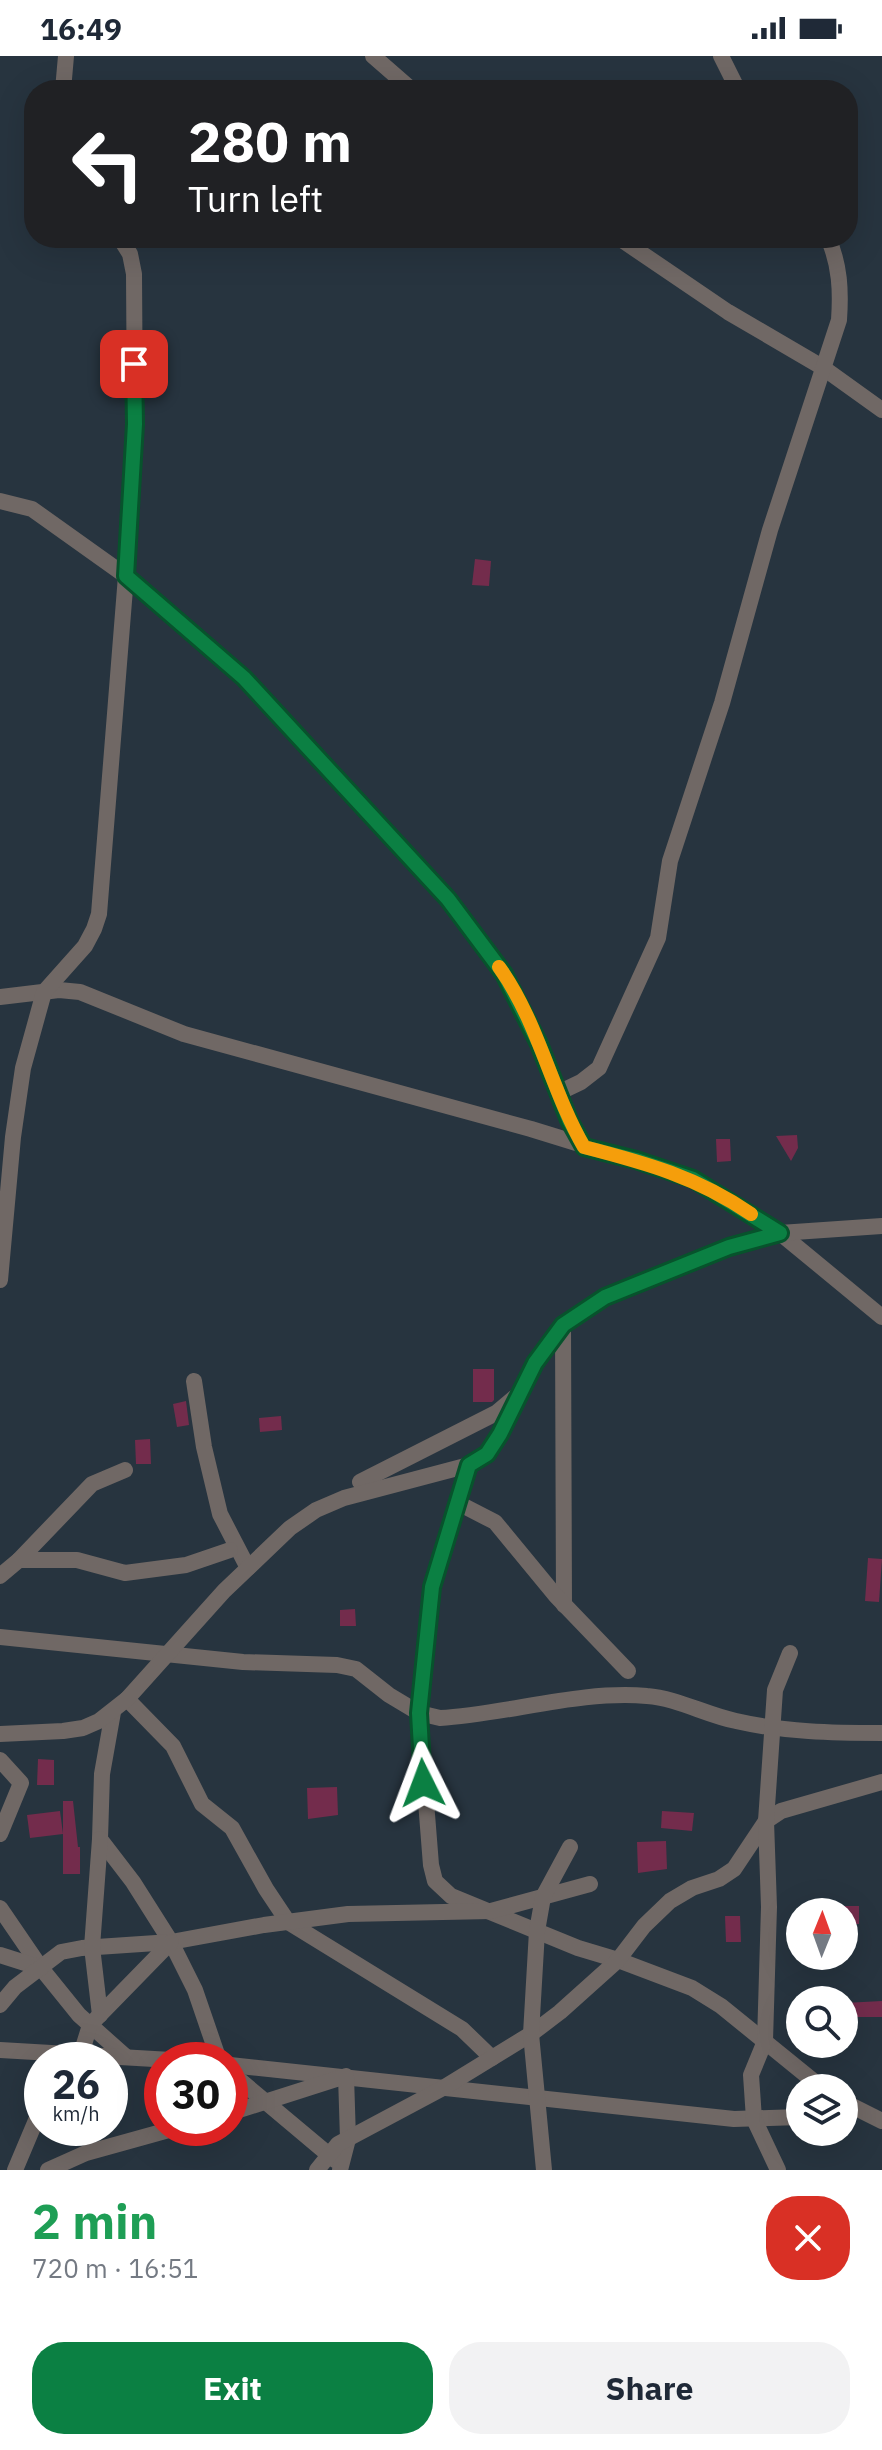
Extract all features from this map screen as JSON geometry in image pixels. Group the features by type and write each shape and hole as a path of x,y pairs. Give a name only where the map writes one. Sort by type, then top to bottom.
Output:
{"street":[{"path":"64,80 66,56"},
{"path":"373,56 401,80"},
{"path":"721,56 733,80"},
{"path":"0,1280 20,1086 44,992 85,946 99,914 135,424 134,274 126,248"},
{"path":"634,248 728,312 822,367 882,410"},
{"path":"558,1093 591,1076 599,1068 658,938 670,861 722,703 770,530 839,320 841,290 832,248"},
{"path":"0,501 32,509 126,576 244,678 448,899 504,974 532,1028 569,1120 584,1147"},
{"path":"0,997 69,990 80,992 184,1034 531,1129 693,1179 780,1233 882,1317"},
{"path":"0,1734 83,1728 113,1712 248,1568 290,1528 316,1510 344,1498 469,1465 487,1454 535,1363 563,1325 605,1297 729,1247 780,1233 882,1226"},
{"path":"563,1325 564,1605"},
{"path":"194,1381 204,1447 220,1514 248,1568"},
{"path":"360,1482 496,1413 520,1393"},
{"path":"469,1465 432,1587 419,1713 431,1865 435,1881 451,1896 692,1988 721,2006 805,2074"},
{"path":"0,1576 92,1484 125,1470"},
{"path":"458,1503 495,1522 564,1605 628,1671"},
{"path":"19,1560 77,1560 125,1573 186,1565 230,1550"},
{"path":"0,1637 243,1662 337,1665 356,1669 389,1695 419,1713 440,1718 611,1696 649,1696 735,1721 771,1727 827,1733 882,1733"},
{"path":"776,2169 754,2119 751,2075 765,2041 769,1907 766,1821 771,1727 775,1690 790,1653"},
{"path":"127,1699 173,1746 202,1804 232,1828 288,1922 462,2029 492,2058"},
{"path":"95,2020 92,1947 102,1774 113,1712"},
{"path":"0,1760 21,1783 0,1834"},
{"path":"338,2165 338,2144 443,2088 531,2034 560,2012 618,1960 644,1926 670,1901 734,1869 766,1821 781,1811 882,1782"},
{"path":"100,1839 133,1882 171,1942 195,1990 213,2042"},
{"path":"544,2170 531,2034 537,1931 543,1897 570,1847"},
{"path":"0,2005 15,1987 61,1952 171,1942 348,1914 491,1911 590,1884"},
{"path":"0,1908 41,1968 113,2042"},
{"path":"85,2042 95,2020 171,1942"},
{"path":"0,1955 41,1968"},
{"path":"0,2050 24,2052"},
{"path":"248,2067 734,2119 786,2118"},
{"path":"248,2108 346,2076"},
{"path":"346,2076 348,2139"},
{"path":"248,2087 338,2165"},
{"path":"858,2110 882,2104"},
{"path":"858,2114 882,2121"},
{"path":"48,2170 86,2153 144,2137"},
{"path":"15,2170 25,2146"},
{"path":"317,2170 338,2165"}],"building":[{"path":"475,559 491,561 489,586 472,585"},
{"path":"797,1135 798,1148 791,1161 776,1136"},
{"path":"716,1139 730,1139 731,1161 717,1162"},
{"path":"473,1369 494,1369 492,1402 473,1402"},
{"path":"186,1401 189,1425 177,1427 173,1404"},
{"path":"281,1416 282,1430 260,1432 259,1418"},
{"path":"150,1439 151,1464 136,1464 135,1440"},
{"path":"868,1558 882,1559 879,1602 865,1601"},
{"path":"355,1609 356,1626 340,1626 340,1610"},
{"path":"38,1759 54,1760 54,1785 37,1785"},
{"path":"337,1787 338,1815 308,1819 307,1788"},
{"path":"63,1801 73,1801 80,1847 80,1874 63,1874"},
{"path":"60,1811 63,1834 30,1838 27,1815"},
{"path":"662,1811 694,1813 692,1831 661,1828"},
{"path":"666,1841 667,1869 638,1873 637,1842"},
{"path":"725,1916 740,1916 741,1942 726,1942"},
{"path":"882,2001 882,2017 858,2017 858,2002"}],"slow traffic":[{"path":"499,967 532,1028 569,1120 584,1147 693,1179 751,1214"}],"route":[{"path":"134,364 135,424 126,576 244,678 448,899 504,974 532,1028 569,1120 584,1147 693,1179 780,1233 729,1247 605,1297 563,1325 535,1363 500,1434 487,1454 469,1465 432,1587 419,1713 423,1783"}]}
